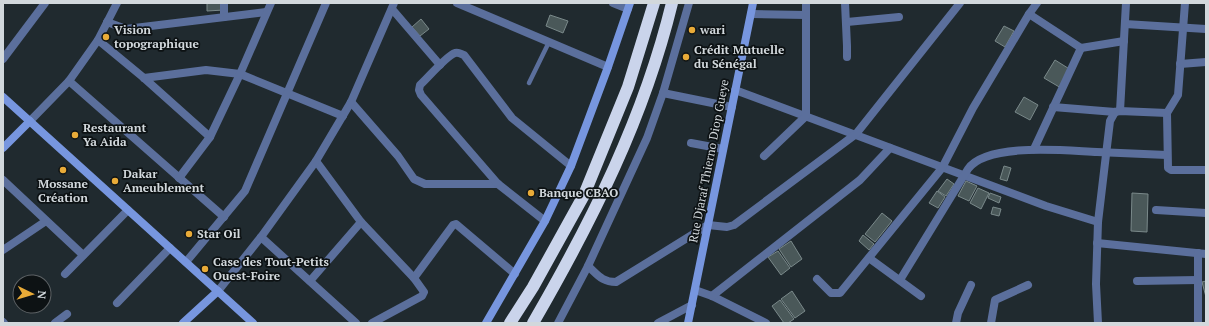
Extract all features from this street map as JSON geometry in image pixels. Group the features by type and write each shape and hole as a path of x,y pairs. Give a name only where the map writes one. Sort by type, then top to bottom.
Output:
{"highway":[{"path":"510,323 533,287 584,195 628,86 654,3"},
{"path":"533,323 571,255 616,168 640,108 654,67 672,3"}],"street":[{"path":"3,59 45,3"},
{"path":"224,3 224,17"},
{"path":"179,178 210,137 240,74 271,3"},
{"path":"186,262 245,191 326,3"},
{"path":"457,3 608,67"},
{"path":"486,323 545,220 572,166 629,6 613,3"},
{"path":"558,323 588,266 647,138 663,93 689,3"},
{"name":"Rue Djaraf Thierno Diop Gueye","path":"688,323 753,3"},
{"path":"764,156 806,116 806,3"},
{"path":"846,3 846,58"},
{"path":"588,266 607,282 616,282 708,225 727,227 734,225 856,134 960,3"},
{"path":"817,278 831,293 840,293 942,168 973,108 1037,3"},
{"path":"1098,323 1098,222 1110,121 1118,111 1126,24 1126,3"},
{"path":"1185,3 1178,95 1167,113 1168,168 1170,170 1206,170"},
{"path":"3,148 69,81 98,40 108,22 114,4"},
{"path":"183,323 218,291 261,237 316,161 351,102 393,6 440,65"},
{"path":"108,22 126,29 266,12"},
{"path":"751,14 806,15"},
{"path":"1029,14 1081,48 1124,41"},
{"path":"847,22 899,17"},
{"path":"1126,24 1206,29"},
{"path":"98,40 144,78 210,137"},
{"path":"1034,149 1081,48"},
{"path":"545,220 498,184 421,95 419,90 420,85 454,53 464,55 512,118 572,166"},
{"path":"1180,64 1206,62"},
{"path":"144,78 206,70 240,74 343,116"},
{"path":"69,81 224,218"},
{"path":"735,90 1046,206 1098,222"},
{"path":"663,93 732,107"},
{"path":"3,97 253,323"},
{"path":"351,102 398,156 414,179 425,184 498,184"},
{"path":"1053,107 1167,113"},
{"path":"691,144 723,149"},
{"path":"712,296 860,180 890,148"},
{"path":"900,280 971,164 976,161 1003,152 1034,149 1167,156"},
{"path":"316,161 361,222 414,278 424,292 422,296 372,323"},
{"path":"3,180 83,255"},
{"path":"65,274 128,210"},
{"path":"1156,210 1206,213"},
{"path":"3,250 46,221"},
{"path":"310,281 361,222"},
{"path":"414,278 455,224 515,274"},
{"path":"261,237 356,323"},
{"path":"1097,243 1202,253 1198,280 1198,323"},
{"path":"117,303 170,248"},
{"path":"869,258 921,296"},
{"path":"1137,281 1198,280"},
{"path":"956,323 958,313 970,285"},
{"path":"991,323 995,300 1028,285"},
{"path":"695,290 712,296 766,323"},
{"path":"658,323 692,305"},
{"path":"55,323 67,314"}],"lane":[{"path":"529,83 549,42"}],"building":[{"path":"207,3 223,3 224,10 207,11"},
{"path":"550,15 568,21 563,33 546,26"},
{"path":"421,19 429,29 420,36 412,27"},
{"path":"1004,26 1014,31 1005,47 995,41"},
{"path":"1055,60 1071,70 1061,88 1044,78"},
{"path":"1024,97 1038,105 1030,120 1015,112"},
{"path":"1004,166 1011,168 1007,181 1000,179"},
{"path":"947,179 954,184 946,196 938,191"},
{"path":"966,181 977,186 969,201 958,196"},
{"path":"978,188 989,193 981,209 970,203"},
{"path":"937,191 945,197 938,208 929,203"},
{"path":"990,193 1001,197 999,203 988,198"},
{"path":"1132,193 1148,194 1147,232 1131,231"},
{"path":"993,207 1001,209 999,216 991,214"},
{"path":"882,213 892,221 875,242 865,234"},
{"path":"863,235 874,244 869,250 859,241"},
{"path":"791,241 802,259 791,267 779,249"},
{"path":"778,251 790,268 781,275 768,257"},
{"path":"1206,281 1206,297 1202,282"},
{"path":"792,291 805,311 795,318 781,299"},
{"path":"780,300 794,319 788,323 784,323 772,306"}],"place":[{"name":"wari","path":"692,30"},
{"name":"Vision topographique","path":"106,37"},
{"name":"Crédit Mutuelle du Sénégal","path":"686,57"},
{"name":"Restaurant Ya Aida","path":"75,135"},
{"name":"Mossane Création","path":"63,170"},
{"name":"Dakar Ameublement","path":"115,181"},
{"name":"Banque CBAO","path":"531,193"},
{"name":"Star Oil","path":"189,234"},
{"name":"Case des Tout-Petits Ouest-Foire","path":"205,269"}]}
